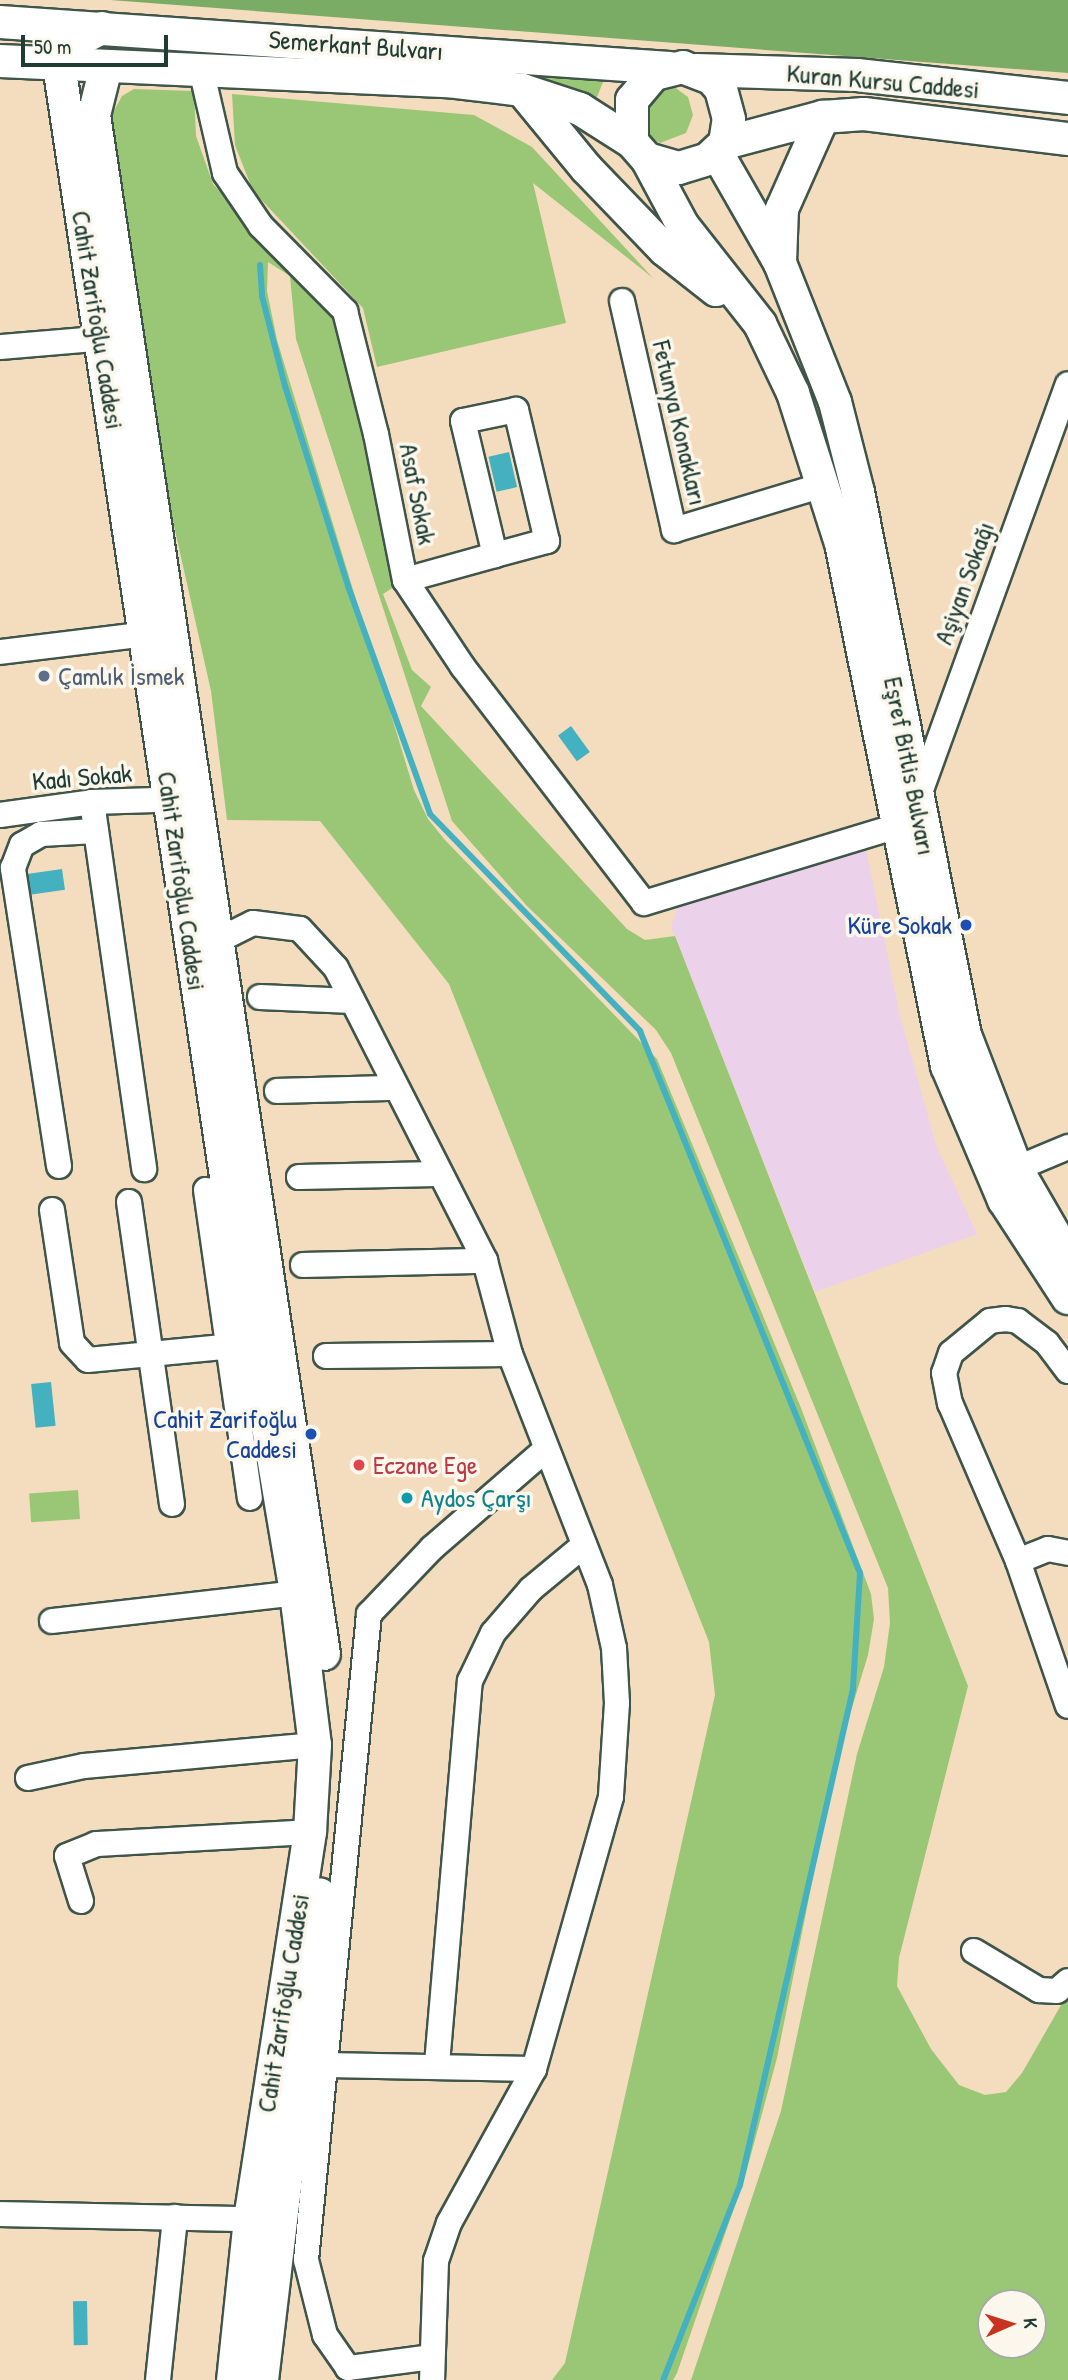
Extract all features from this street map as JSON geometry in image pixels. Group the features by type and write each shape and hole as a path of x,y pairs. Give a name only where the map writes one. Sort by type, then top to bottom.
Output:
{"main road":[{"name":"Semerkant Bulvarı","path":"0,22 683,69"},
{"path":"58,65 69,45 102,28"},
{"path":"0,61 448,81 522,90 580,110 640,150 679,167 721,148"},
{"name":"Cahit Zarifoğlu Caddesi","path":"58,65 113,337 204,941 319,1600 331,1729 323,1872 262,2380"},
{"name":"Cahit Zarifoğlu Caddesi","path":"106,67 94,115 113,337"},
{"path":"760,324 683,226 640,150 632,100 647,80 683,69 711,78 727,103 721,148 780,263"},
{"name":"Kuran Kursu Caddesi","path":"683,69 857,75 1068,98"},
{"path":"522,90 587,169 665,250 760,324"},
{"name":"Kuran Kursu Caddesi","path":"721,148 823,117 864,114 1068,139"},
{"path":"780,263 782,209 823,117"},
{"name":"Eşref Bitlis Bulvarı","path":"780,263 846,440 907,815 939,1037 960,1103 1005,1174 1068,1258"},
{"name":"Eşref Bitlis Bulvarı","path":"760,324 782,365 841,543 907,815"},
{"name":"Cahit Zarifoğlu Caddesi","path":"204,941 242,1346 296,1594 315,1745 310,1832 250,2219 233,2380"},
{"name":"Eşref Bitlis Bulvarı","path":"1005,1174 1068,1298"}],"street":[{"name":"Asaf Sokak","path":"201,69 225,173 261,226 345,311 370,407 404,580 463,667 645,903 907,815"},
{"name":"Fetunya Konakları","path":"622,301 674,530 823,485"},
{"path":"0,347 113,337"},
{"name":"Aşiyan Sokağı","path":"907,815 1068,384"},
{"path":"404,580 547,541 516,410 463,421 495,555"},
{"path":"0,653 158,633"},
{"name":"Kadı Sokak","path":"0,815 92,802 183,799"},
{"path":"92,802 144,1169"},
{"path":"59,1166 13,868 22,845 41,834 96,831"},
{"path":"204,941 253,923 300,929 336,968 437,1174 485,1261 510,1354 545,1450 600,1585 614,1648 617,1703 611,1797 534,2069 449,2224 436,2261 432,2368 348,2368 325,2335 306,2260 369,1614 432,1548 545,1450"},
{"path":"260,997 352,1001"},
{"path":"277,1091 395,1088"},
{"path":"1005,1174 1068,1146"},
{"path":"299,1177 437,1174"},
{"path":"206,1190 242,1346 250,1498"},
{"path":"129,1202 172,1504"},
{"path":"52,1210 72,1343 88,1360 242,1346"},
{"path":"303,1265 485,1261"},
{"path":"1068,1371 1047,1343 1018,1321 1006,1320 990,1321 966,1340 951,1353 944,1373 950,1403 1018,1561 1068,1706"},
{"path":"326,1356 510,1354"},
{"path":"437,2064 470,1681 493,1633 531,1589 584,1545"},
{"path":"1018,1561 1048,1549 1068,1553"},
{"path":"52,1621 296,1594"},
{"path":"27,1778 84,1766 315,1745"},
{"path":"81,1901 67,1856 96,1844 310,1832"},
{"path":"974,1951 1039,1990 1057,1991 1068,1981"},
{"path":"325,2065 437,2064 534,2069"},
{"path":"1,2214 250,2219"},
{"path":"158,2380 175,2217"}],"shaded area":[{"path":"866,849 900,1016 936,1145 977,1234 815,1292 671,927 680,901"}],"green space":[{"path":"110,0 1068,0 1068,73 845,56"},
{"path":"111,44 607,72 595,102 103,50"},
{"path":"673,86 688,97 693,115 686,133 660,143 643,134 646,91"},
{"path":"134,89 194,91 196,136 213,184 329,310 342,331 400,583 383,594 412,670 431,687 421,706 627,929 645,940 675,936 968,1686 899,1958 897,1986 931,2049 959,2085 985,2095 1006,2092 1022,2073 1068,1993 1068,2380 691,2380 781,2111 857,1754 884,1667 890,1623 888,1588 671,1053 656,1030 527,906 452,821 296,339 290,276 268,262 267,291 277,340 414,790 428,819 445,840 657,1059 801,1408 871,1594 874,1619 868,1655 837,1757 777,2058 746,2173 677,2373 673,2380 552,2380 565,2363 715,1695 709,1642 449,984 320,821 227,820 211,691 166,490 110,118 122,96"},
{"path":"232,94 474,115 532,147 653,278 533,183 566,323 377,367 363,308 253,191 235,145"},
{"path":"78,1490 80,1519 31,1522 29,1493"}],"water":[{"path":"509,452 517,487 497,492 489,457"},
{"path":"571,726 590,752 577,761 558,735"},
{"path":"62,869 65,890 28,895 25,874"},
{"path":"51,1382 56,1426 36,1428 31,1384"},
{"path":"73,2301 87,2301 88,2345 74,2345"}],"waterway":[{"path":"260,265 262,296 285,386 348,586 430,814 640,1031 860,1573 853,1689 740,2185 663,2380"}],"place":[{"name":"Çamlık İsmek","path":"44,676"},
{"name":"Küre Sokak","path":"966,925"},
{"name":"Cahit Zarifoğlu Caddesi","path":"311,1434"},
{"name":"Eczane Ege","path":"359,1465"},
{"name":"Aydos Çarşı","path":"407,1498"}]}
